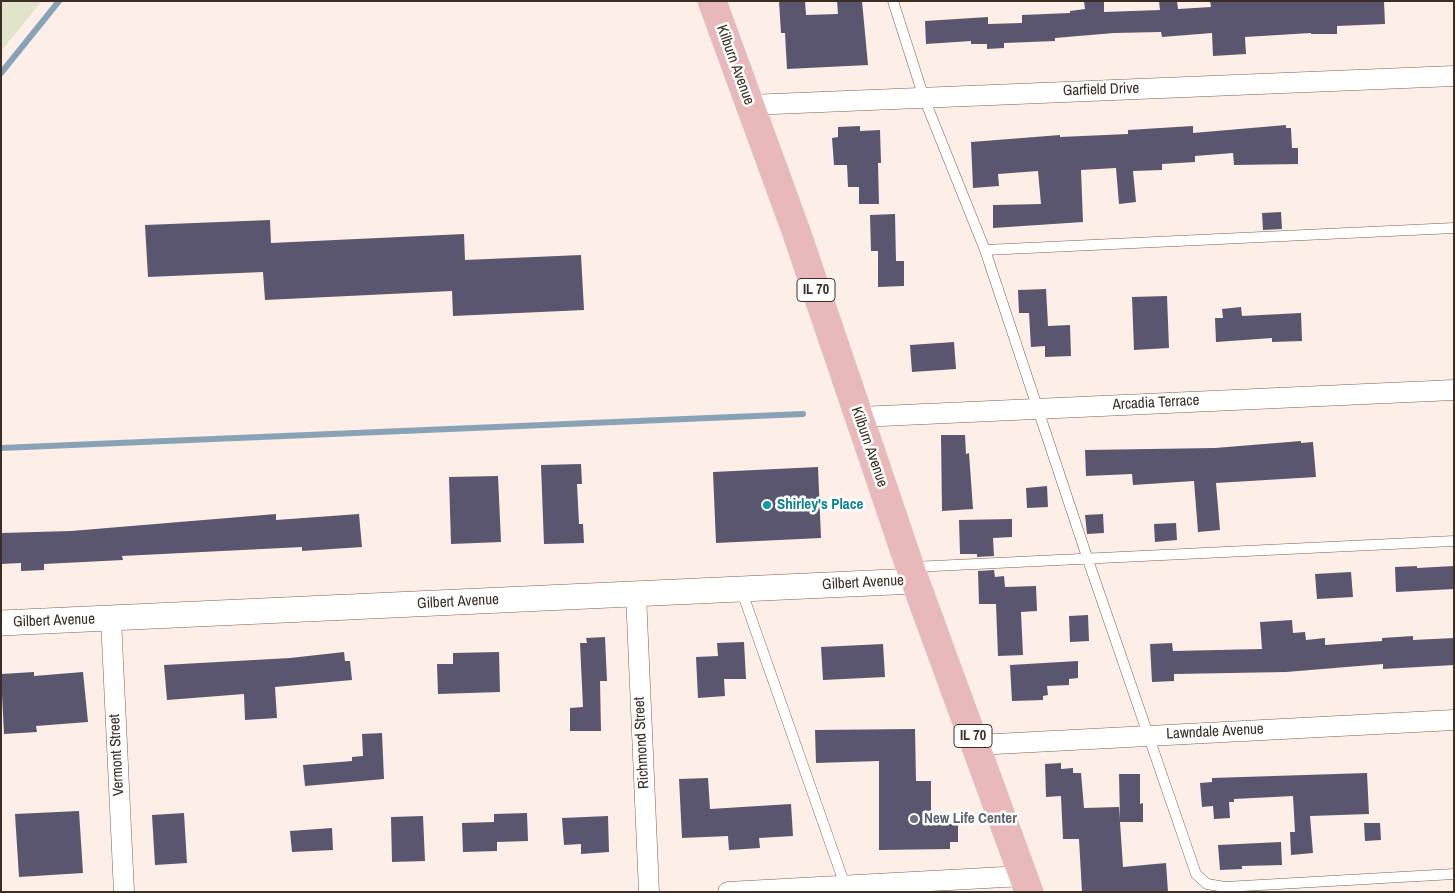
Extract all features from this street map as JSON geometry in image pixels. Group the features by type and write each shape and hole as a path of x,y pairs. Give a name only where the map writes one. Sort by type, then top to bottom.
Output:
{"main road":[{"name":"Kilburn Avenue","path":"712,1 796,231 913,574 1026,884"}],"street":[{"name":"Garfield Drive","path":"749,105 1454,76"},
{"name":"Arcadia Terrace","path":"859,417 1454,390"},
{"name":"Gilbert Avenue","path":"1,623 741,589 913,574"},
{"name":"Richmond Street","path":"636,594 649,892"},
{"name":"Vermont Street","path":"111,619 124,892"},
{"name":"Lawndale Avenue","path":"976,745 1454,720"},
{"path":"728,892 1026,884"}],"lane":[{"path":"893,1 924,98 986,250 1087,557 1196,874 1208,884 1225,887 1454,874"},
{"path":"986,250 1454,228"},
{"path":"913,574 1087,557 1454,541"},
{"path":"741,589 847,889"}],"green space":[{"path":"1,1 42,1 1,51"}],"building":[{"path":"779,1 805,1 806,15 838,14 837,1 862,1 868,65 787,69 785,33 781,33"},
{"path":"1084,1 1104,1 1104,12 1160,10 1159,1 1177,1 1178,9 1211,7 1210,1 1384,1 1385,24 1337,26 1337,34 1311,33 1245,37 1246,54 1213,56 1212,33 1162,37 1161,32 1114,33 1055,38 1055,41 1004,43 1004,48 987,49 987,44 971,44 971,41 926,44 925,21 988,17 988,24 1022,23 1022,15 1070,13 1070,11 1085,9"},
{"path":"1286,125 1286,128 1291,128 1292,148 1298,148 1298,164 1234,165 1233,153 1195,156 1195,162 1162,164 1162,170 1133,171 1136,202 1119,204 1116,168 1081,170 1083,222 993,228 993,205 1041,204 1038,171 998,174 999,186 973,188 971,142 1060,135 1060,137 1128,134 1128,130 1193,126 1193,133"},
{"path":"860,126 860,131 880,130 881,163 878,163 879,204 859,204 859,187 848,187 847,165 834,165 832,138 838,137 838,127"},
{"path":"1281,212 1282,229 1263,230 1262,213"},
{"path":"895,214 896,261 904,261 904,286 878,287 878,251 871,251 870,215"},
{"path":"270,220 271,243 464,234 465,260 581,255 584,310 453,316 452,291 265,300 263,272 148,277 145,225"},
{"path":"1046,289 1048,326 1070,325 1071,356 1045,357 1045,346 1031,347 1029,313 1019,313 1018,290"},
{"path":"1167,296 1169,348 1134,350 1132,297"},
{"path":"1241,307 1242,316 1301,313 1302,341 1272,342 1272,338 1216,342 1215,318 1223,318 1222,309"},
{"path":"954,342 956,369 912,372 910,345"},
{"path":"941,435 965,435 966,454 969,453 973,509 942,511"},
{"path":"1301,441 1301,443 1313,442 1316,477 1216,483 1220,530 1198,532 1194,481 1133,485 1132,474 1086,476 1085,450 1215,448"},
{"path":"581,464 582,484 577,484 579,524 583,524 584,543 544,544 541,465"},
{"name":"Shirley's Place","path":"818,467 821,538 716,543 713,472"},
{"path":"498,476 501,542 451,544 449,477"},
{"path":"1047,486 1048,507 1027,508 1026,488"},
{"path":"276,514 276,520 359,514 362,547 302,551 302,547 122,556 123,560 44,564 44,570 21,571 21,563 1,564 1,533 71,531"},
{"path":"1103,514 1104,533 1087,534 1085,515"},
{"path":"1012,519 1012,537 993,538 994,556 977,557 977,554 960,554 959,520"},
{"path":"1176,523 1177,540 1155,542 1154,524"},
{"path":"1417,566 1417,568 1454,566 1454,589 1396,592 1395,567"},
{"path":"994,570 995,577 1004,576 1005,587 1036,586 1037,611 1021,612 1023,655 998,656 996,604 979,604 978,571"},
{"path":"1351,572 1353,597 1317,599 1315,574"},
{"path":"1088,615 1089,641 1070,642 1069,616"},
{"path":"1292,620 1293,633 1305,632 1306,640 1325,638 1325,645 1382,641 1382,638 1413,636 1413,640 1454,638 1454,665 1383,669 1383,664 1286,672 1174,674 1174,681 1152,682 1150,644 1172,643 1173,651 1262,649 1260,622"},
{"path":"605,637 607,681 600,681 601,731 570,731 570,708 583,707 580,643 587,643 586,638"},
{"path":"744,642 746,679 724,679 725,696 698,698 696,657 718,656 717,643"},
{"path":"883,644 885,677 823,680 821,647"},
{"path":"344,652 345,661 350,661 352,680 275,687 277,718 245,720 244,694 167,700 164,665 290,658"},
{"path":"499,652 500,692 438,694 437,664 453,664 453,653"},
{"path":"1078,661 1078,678 1069,679 1069,685 1047,686 1048,695 1043,696 1043,700 1012,701 1010,665"},
{"path":"34,672 34,676 83,672 88,722 36,726 37,732 4,734 1,674"},
{"path":"915,729 916,781 931,781 931,814 950,814 950,824 958,824 958,842 950,842 950,849 879,850 879,761 816,763 815,730"},
{"path":"382,733 384,779 305,786 303,765 352,761 352,757 363,756 362,734"},
{"path":"1061,763 1061,769 1073,768 1073,773 1081,773 1084,808 1119,807 1120,820 1119,774 1140,774 1140,804 1143,803 1143,822 1120,822 1123,867 1166,863 1168,892 1082,892 1079,839 1063,839 1061,796 1046,797 1045,764"},
{"path":"1367,773 1369,814 1310,816 1313,853 1291,855 1290,832 1295,832 1293,796 1234,799 1234,802 1229,802 1230,818 1214,819 1213,806 1202,807 1200,783 1212,782 1212,778"},
{"path":"708,778 710,809 791,804 793,836 759,838 760,848 729,850 728,836 682,838 679,779"},
{"path":"79,811 83,873 19,877 15,814"},
{"path":"184,813 187,863 155,865 152,815"},
{"path":"527,813 528,841 497,842 497,851 463,852 462,823 494,822 494,814"},
{"path":"423,816 425,861 392,862 391,817"},
{"path":"608,816 609,852 581,854 581,844 564,845 562,818"},
{"path":"1364,823 1380,823 1381,840 1365,841"},
{"path":"332,828 333,850 292,852 290,831"},
{"path":"1281,842 1282,865 1242,866 1242,869 1220,870 1218,845"}],"waterway":[{"path":"1,73 59,1"},
{"path":"1,448 803,414"}],"place":[{"name":"Shirley's Place","path":"767,505"},
{"name":"New Life Center","path":"914,819"}]}
